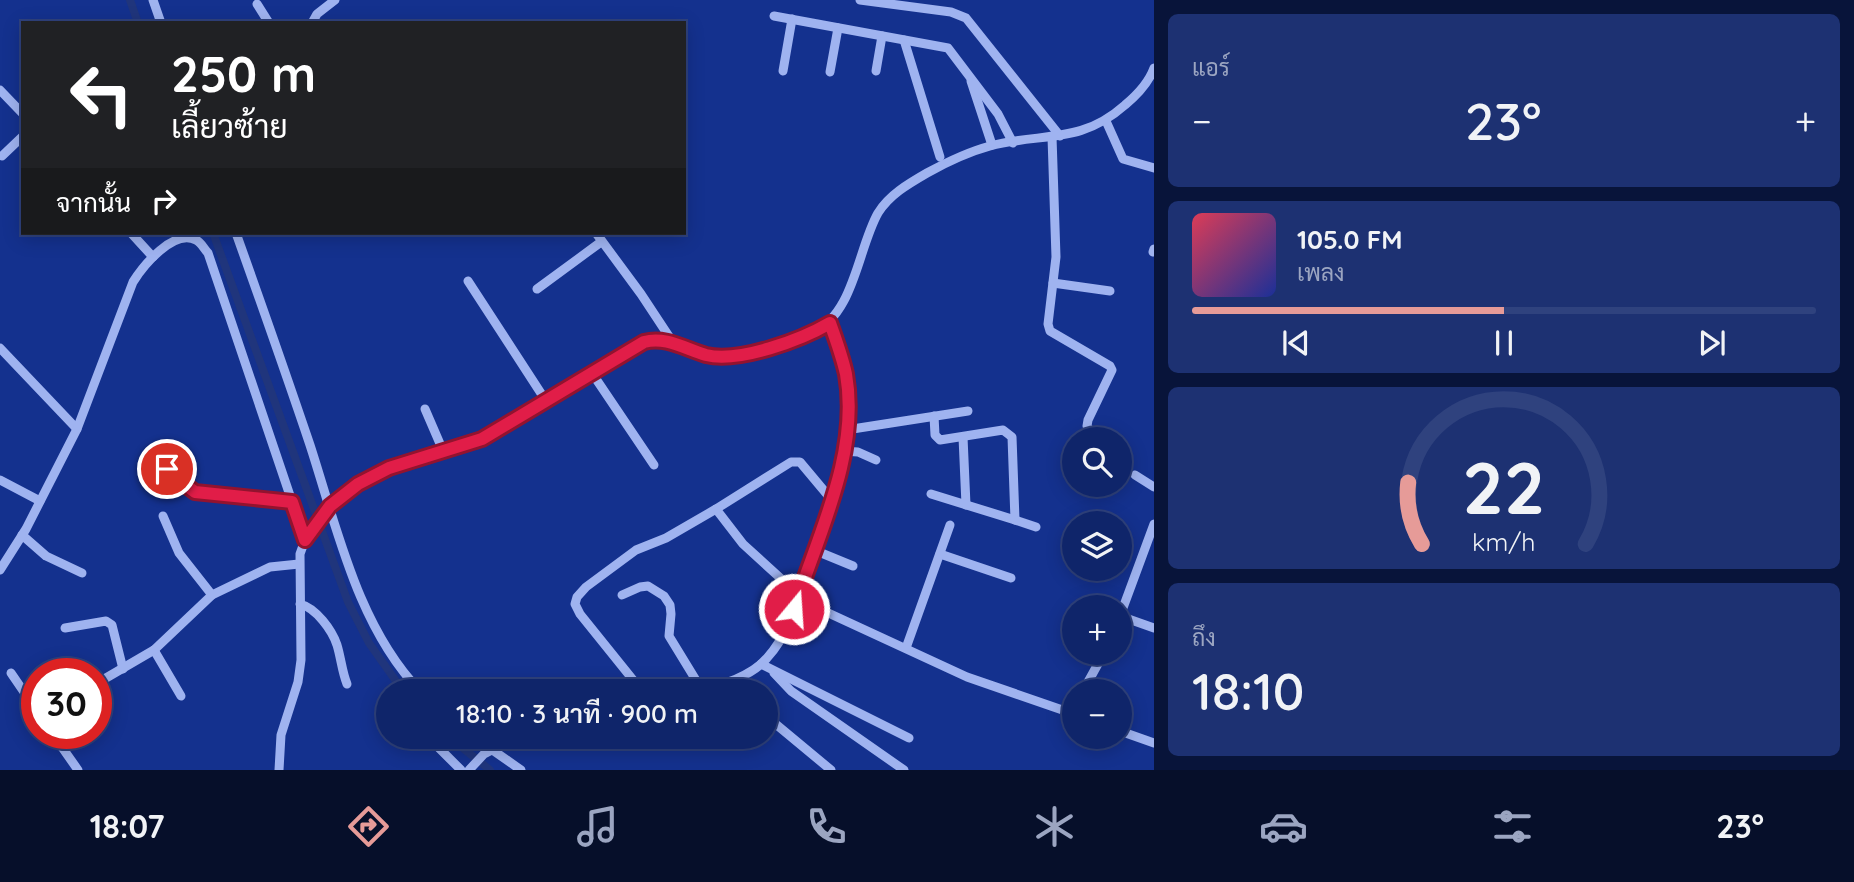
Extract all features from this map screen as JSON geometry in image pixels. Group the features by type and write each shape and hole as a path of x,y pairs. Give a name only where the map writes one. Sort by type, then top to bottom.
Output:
{"street":[{"path":"153,0 160,21"},
{"path":"313,21 317,14 335,0"},
{"path":"860,0 951,12 966,18 1056,137 1056,257 1048,328 1112,370 1088,420 1089,427"},
{"path":"257,4 268,21"},
{"path":"774,16 948,48 998,114 1013,143"},
{"path":"783,71 792,19"},
{"path":"830,72 838,27"},
{"path":"876,71 882,36"},
{"path":"904,40 940,157"},
{"path":"279,770 281,735 298,682 301,660 299,564 307,536 327,509 345,492 372,476 482,439 644,342 656,339 709,356 727,357 763,349 816,331 830,323 843,301 877,214 891,196 938,167 992,145 1056,137 1091,129 1106,121 1131,100 1153,72"},
{"path":"971,80 992,145"},
{"path":"0,90 21,112"},
{"path":"1106,121 1123,159 1154,168"},
{"path":"2,156 21,138"},
{"path":"133,235 153,257"},
{"path":"237,235 327,509 368,614 394,658 411,679"},
{"path":"597,235 674,344"},
{"path":"0,570 22,535 77,429 133,282 153,257 175,240 190,238 198,240 208,253 292,502 307,536"},
{"path":"537,289 601,242"},
{"path":"468,281 545,401"},
{"path":"1053,283 1110,291"},
{"path":"735,679 761,664 785,631 814,551 844,451 846,376 830,323"},
{"path":"0,348 77,429"},
{"path":"592,373 654,465"},
{"path":"425,409 444,453"},
{"path":"846,430 968,411"},
{"path":"934,416 936,439 1003,430 1012,437 1015,520"},
{"path":"963,437 967,505"},
{"path":"844,451 858,452 876,460"},
{"path":"632,679 580,614 575,604 577,597 592,581 636,550 666,538 796,461 800,462 831,499"},
{"path":"167,469 184,474 187,486 195,492 292,502"},
{"path":"1135,475 1154,487"},
{"path":"0,480 40,501"},
{"path":"932,494 1036,527"},
{"path":"716,509 743,544 798,597 990,686 1062,708"},
{"path":"163,516 179,553 212,594"},
{"path":"1128,595 1154,524"},
{"path":"906,649 950,525"},
{"path":"22,535 46,556 82,573"},
{"path":"814,551 853,566"},
{"path":"940,554 1011,578"},
{"path":"112,675 154,650 212,594 270,567 299,564"},
{"path":"622,595 648,586 664,596 670,605 670,636 693,679"},
{"path":"300,604 313,611 333,637 347,684"},
{"path":"1132,620 1154,628"},
{"path":"65,628 106,621 111,625 123,669"},
{"path":"154,650 181,696"},
{"path":"761,664 909,738"},
{"path":"774,672 791,691 904,770"},
{"path":"11,673 21,688"},
{"path":"778,726 831,770"},
{"path":"1132,735 1154,743"},
{"path":"63,749 78,770"},
{"path":"443,749 467,769 494,749"},
{"path":"485,749 521,770"}],"waterway":[{"path":"130,0 137,21"},
{"path":"214,235 348,602 369,643 394,679"},
{"path":"464,749 490,770"}],"route":[{"path":"167,469 184,474 187,486 195,492 292,502 305,540 330,506 358,484 389,468 467,446 482,439 644,342 656,339 709,356 727,357 763,349 816,331 830,323 846,376 848,417 844,451 836,486 794,609"}]}
